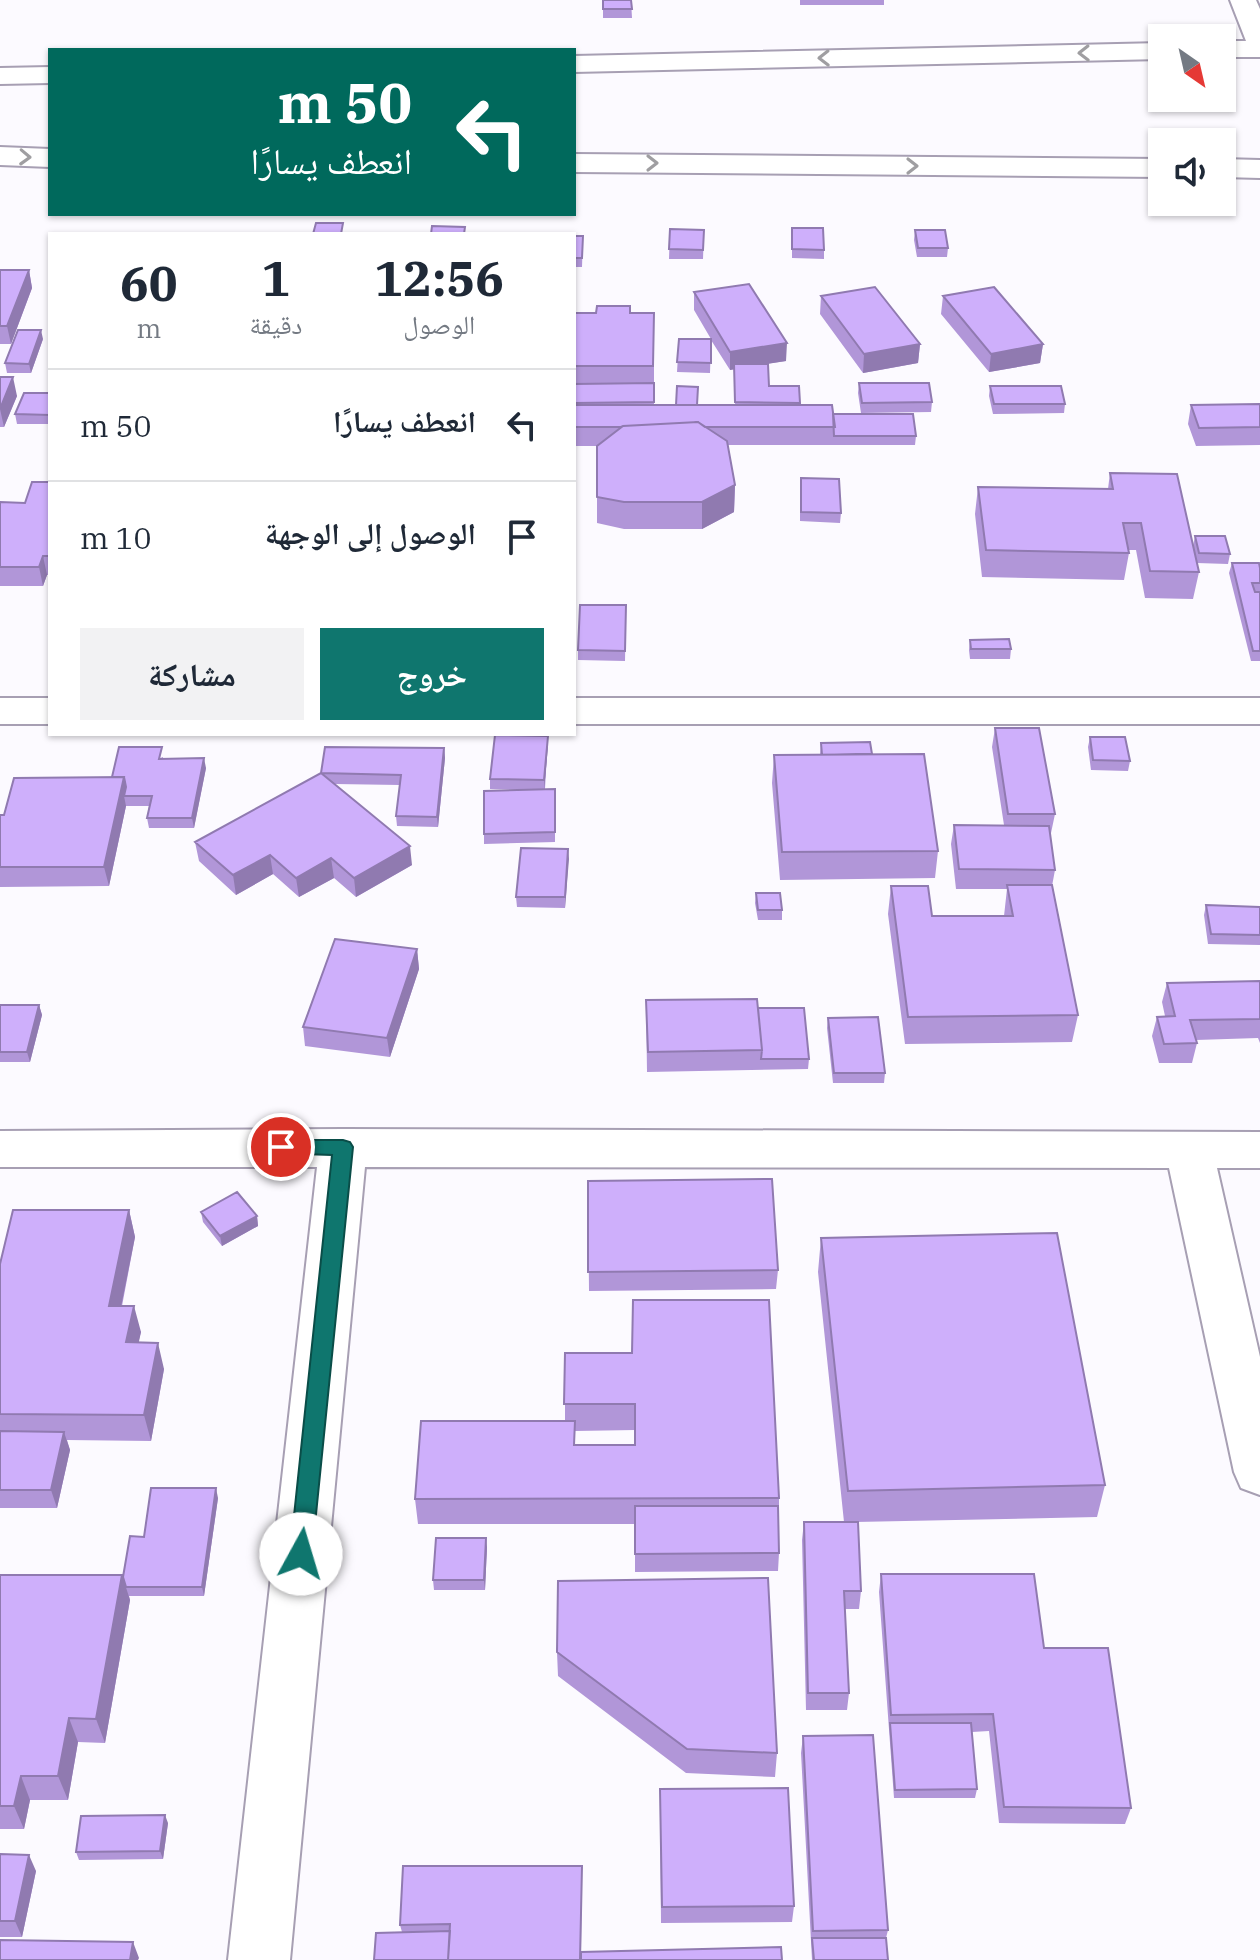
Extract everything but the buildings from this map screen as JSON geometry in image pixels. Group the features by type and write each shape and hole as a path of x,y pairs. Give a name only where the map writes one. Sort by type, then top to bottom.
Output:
{"street":[{"path":"1243,0 1260,41"},
{"path":"1236,49 1260,49"},
{"path":"576,64 1148,51"},
{"path":"0,76 48,75"},
{"path":"0,156 48,158"},
{"path":"576,163 1148,168"},
{"path":"1236,168 1260,169"},
{"path":"0,711 48,711"},
{"path":"576,711 1260,711"},
{"path":"259,1960 343,1147"},
{"path":"0,1149 1260,1150"},
{"path":"1189,1150 1260,1472"}],"route":[{"path":"281,1147 343,1147 301,1554"}]}
